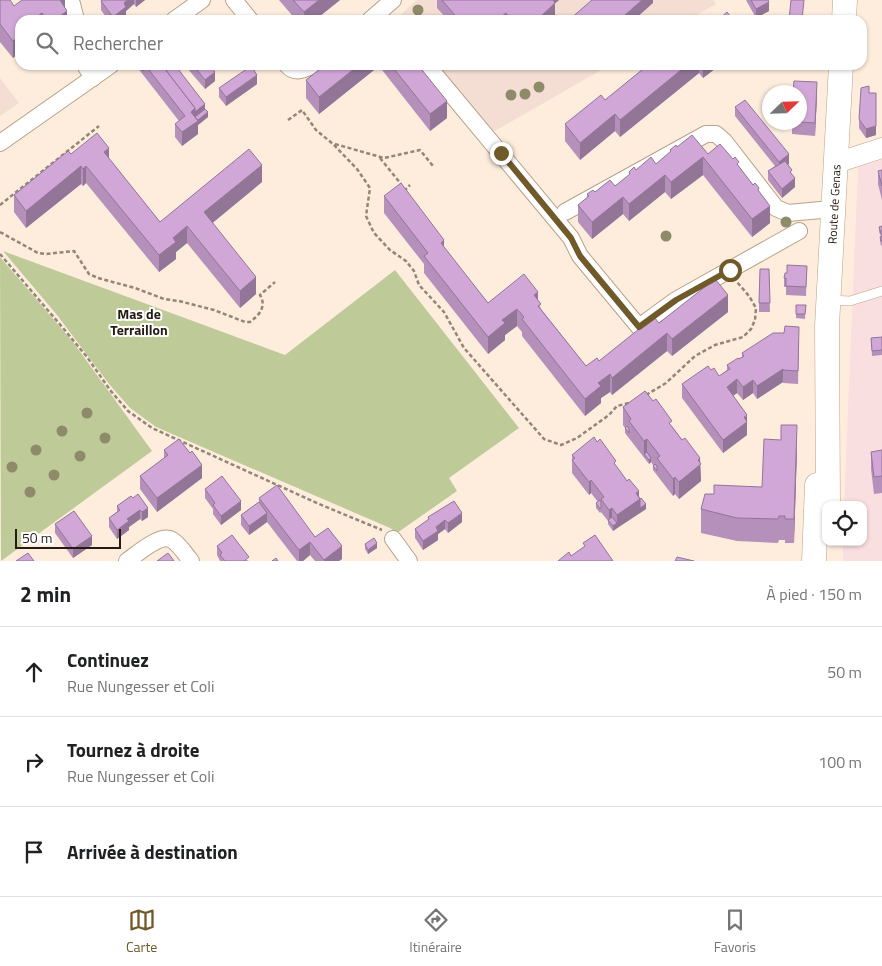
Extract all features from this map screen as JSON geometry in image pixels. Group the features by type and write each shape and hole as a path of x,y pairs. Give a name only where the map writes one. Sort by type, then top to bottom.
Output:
{"main road":[{"path":"844,15 845,0"},
{"name":"Route de Genas","path":"828,501 829,300 832,209 841,70"},
{"name":"Route de Genas","path":"814,561 818,441 828,344"},
{"path":"828,546 828,561"}],"street":[{"path":"69,0 75,15"},
{"path":"181,15 202,0"},
{"path":"234,0 246,15"},
{"path":"431,70 571,238 580,256 639,327 676,300 800,231"},
{"path":"0,143 89,71"},
{"path":"565,212 706,134 716,134 724,141 776,208 788,213 832,209"},
{"path":"836,163 882,148"},
{"path":"818,441 822,467 821,561"},
{"path":"128,561 163,538 170,539 178,544 191,561"},
{"path":"392,539 409,561"}],"lane":[{"path":"829,300 850,301 882,291"}],"path":[{"path":"288,120 302,110 316,130 333,144 357,169 370,188 366,216 374,233 390,250 406,261 414,271 419,285 444,312 464,348 544,439 561,445 577,438 617,406 636,401"},
{"path":"0,205 99,126"},
{"path":"333,144 380,158 420,150 433,166"},
{"path":"380,158 406,190 410,185"},
{"path":"0,232 38,253 74,251 89,274 98,278 135,288 164,299 214,310 244,322 250,322 260,313 263,302 260,295 275,282"},
{"path":"0,254 87,357 110,390 128,411 152,428 319,504 383,530 392,539"},
{"path":"644,396 666,383 695,356 716,345 743,337 751,329 755,320 756,308 730,270"}],"shaded area":[{"path":"417,0 714,0 716,4 697,15 400,15"},
{"path":"441,70 601,70 493,132"},
{"path":"0,78 19,103 0,116"},
{"path":"882,160 882,561 843,561 843,546 867,546 867,501 844,501 858,167"}],"green space":[{"path":"3,251 285,355 395,270 519,428 449,478 457,491 397,533 390,528 156,427 130,408 109,384 57,315"},
{"path":"0,257 73,342 152,451 1,561"}],"building":[{"path":"0,0 10,0 14,6 22,0 60,0 67,11 62,15 43,15 42,13 39,15 15,15 15,40 13,41 0,24"},
{"path":"128,0 124,3 126,7 116,15 112,15 101,1"},
{"path":"293,0 319,0 304,12"},
{"path":"442,0 553,0 555,3 542,15 508,15 506,13 503,15 455,15"},
{"path":"592,0 642,0 625,15 575,15"},
{"path":"751,0 768,0 769,2 756,9"},
{"path":"791,0 804,0 802,15 790,15"},
{"path":"149,70 166,70 195,108 191,112 198,121 182,132 175,124 185,116"},
{"path":"166,70 179,70 205,104 195,112 195,108"},
{"path":"197,70 213,70 215,72 205,80"},
{"path":"245,70 254,70 257,75 226,97 219,88"},
{"path":"319,70 353,70 319,97 306,80"},
{"path":"395,70 422,70 447,101 430,114"},
{"path":"642,70 681,70 620,120 615,114 580,143 565,124 601,95 605,100"},
{"path":"794,81 817,82 815,123 807,122 807,85 794,85"},
{"path":"869,86 869,93 876,93 876,126 866,129 859,119 861,88"},
{"path":"745,100 762,121 762,130 769,130 789,154 779,162 735,107"},
{"path":"205,109 208,112 198,120 195,117"},
{"path":"97,133 109,148 104,152 160,222 249,149 262,165 204,212 256,277 240,291 187,226 173,238 176,242 159,255 86,166 83,169 81,166 26,211 14,195 68,151 71,154"},
{"path":"692,135 708,154 720,144 733,159 735,157 739,162 737,164 753,185 755,183 759,188 758,190 770,206 752,219 703,157 671,182 665,175 629,204 623,197 592,222 578,205 589,196 587,194 593,190 595,192 610,180 615,186 630,174 629,172 634,167 636,170 651,157 656,164 676,145 677,147"},
{"path":"785,161 795,178 782,189 768,171"},
{"path":"882,170 882,186 878,171"},
{"path":"401,183 444,240 441,243 488,303 524,274 538,292 534,295 541,304 538,306 586,366 597,358 599,361 654,317 659,323 715,279 728,295 672,339 667,333 612,378 610,374 598,383 601,386 585,399 522,319 524,317 517,309 502,320 505,323 488,337 424,256 428,253 384,196"},
{"path":"787,265 807,266 806,287 786,286 786,278 784,278 785,273 787,273"},
{"path":"760,269 769,269 770,303 759,303"},
{"path":"796,305 806,305 805,314 796,314"},
{"path":"785,326 799,327 798,371 783,369 757,386 753,380 743,387 737,379 727,387 747,415 744,417 747,422 723,440 682,384 708,366 711,370 714,368 719,376 730,369 727,365 744,356 742,353 773,333 784,333"},
{"path":"882,337 882,350 872,351 871,338"},
{"path":"645,391 653,401 656,399 672,421 669,423 682,440 685,438 700,458 698,460 701,464 679,482 675,477 673,479 657,458 660,456 647,439 644,441 629,421 631,419 623,407"},
{"path":"781,425 797,425 794,519 785,519 785,516 779,516 778,519 737,518 701,509 705,494 714,494 714,485 762,487 764,439 781,440"},
{"path":"594,437 597,442 600,439 616,461 614,463 627,481 629,479 639,491 636,493 640,499 617,515 612,508 609,510 601,499 604,497 591,480 589,482 572,460 575,458 572,455"},
{"path":"179,439 190,453 192,451 202,465 157,498 140,476 168,455 164,450"},
{"path":"882,450 882,476 874,477 871,452"},
{"path":"647,452 651,458 649,460 644,454"},
{"path":"222,476 241,501 221,516 205,489"},
{"path":"277,485 315,537 328,528 342,546 324,560 310,542 299,550 259,498"},
{"path":"138,494 148,508 142,512 140,510 127,519 129,521 117,530 109,518 120,510 117,506 131,496 133,498"},
{"path":"640,499 646,504 640,508"},
{"path":"600,500 601,508 600,509 596,503"},
{"path":"454,501 462,513 448,523 445,520 436,527 438,531 423,541 415,529 429,519 428,517"},
{"path":"259,502 267,513 249,526 241,515"},
{"path":"74,511 92,536 73,549 55,524"},
{"path":"612,517 617,523 613,526 608,520"},
{"path":"232,535 249,557 244,561 225,561 220,555 222,553 217,546"},
{"path":"595,535 613,561 558,561 569,552 571,556 585,546 583,543"},
{"path":"374,538 377,543 368,550 365,544"},
{"path":"28,553 34,561 16,561"},
{"path":"168,553 174,561 157,561"},
{"path":"677,557 694,561 675,561"}],"district":[{"name":"Mas de Terraillon","path":"139,322"}],"route":[{"path":"501,153 571,238 580,256 639,327 676,300 730,270"}]}
